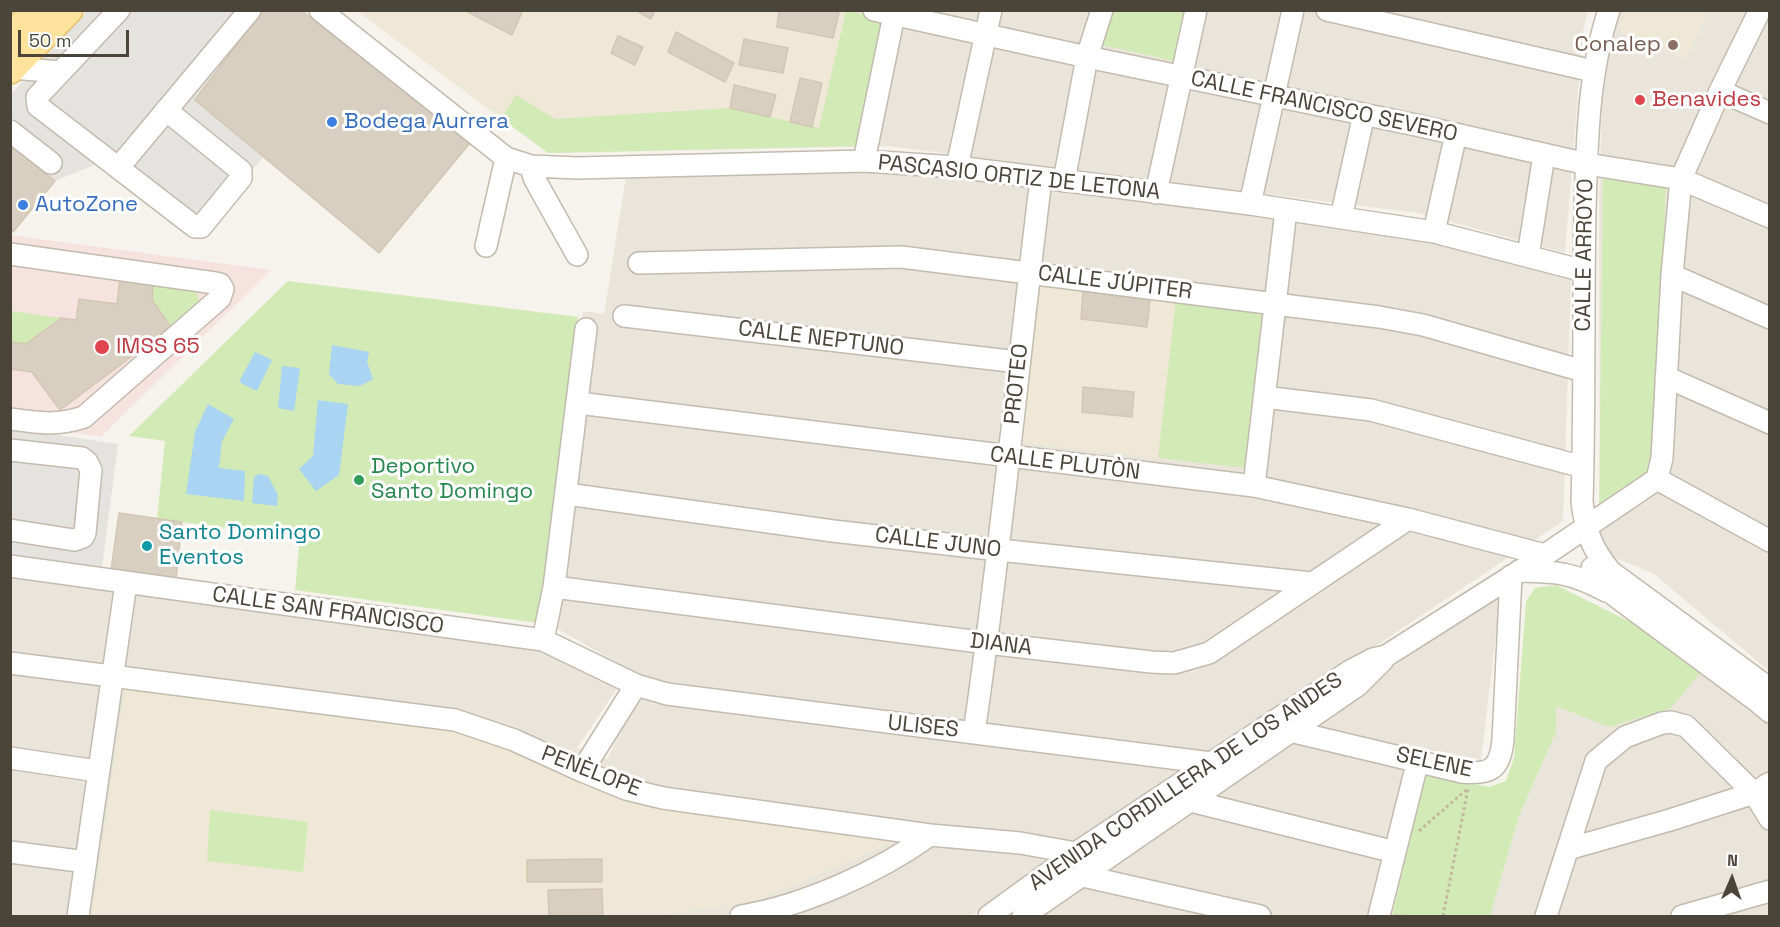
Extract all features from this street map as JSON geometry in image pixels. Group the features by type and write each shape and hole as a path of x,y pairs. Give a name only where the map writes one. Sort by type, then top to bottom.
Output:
{"main road":[{"path":"10,36 38,10"},
{"path":"11,69 69,10"}],"street":[{"path":"119,10 37,97 38,106 198,227 202,226 241,178 240,169 166,110"},
{"path":"118,167 250,10"},
{"name":"PASCASIO ORTIZ DE LETONA","path":"320,10 506,158 531,166 577,168 864,161 957,167 1250,204 1434,232 1584,271"},
{"path":"957,167 991,10"},
{"path":"1064,182 1087,57 1102,10"},
{"path":"1156,193 1196,10"},
{"path":"1250,204 1293,10"},
{"path":"1327,10 1593,71"},
{"name":"CALLE ARROYO","path":"1581,539 1587,164 1593,71 1600,36 1609,10"},
{"path":"1760,10 1720,91 1681,179 1672,275 1662,458 1657,479 1770,542"},
{"path":"864,161 884,13"},
{"name":"CALLE FRANCISCO SEVERO","path":"884,13 1364,114 1587,164 1681,179 1770,217"},
{"path":"11,69 60,72"},
{"path":"1720,91 1770,113"},
{"path":"1341,218 1364,114"},
{"path":"10,131 51,163"},
{"path":"1434,232 1456,134"},
{"path":"1528,256 1544,155"},
{"path":"486,246 506,158"},
{"path":"531,166 534,178 577,255"},
{"name":"PROTEO","path":"974,733 999,550 1018,362 1041,179"},
{"path":"1254,486 1286,210"},
{"path":"10,254 215,283 220,284 223,289 220,298 84,417 51,424 10,419"},
{"name":"CALLE JÚPITER","path":"639,263 901,257 1336,311 1423,325 1583,371"},
{"path":"1672,275 1770,318"},
{"name":"CALLE NEPTUNO","path":"624,316 1018,362"},
{"path":"543,640 554,587 567,494 586,329"},
{"path":"1666,377 1770,423"},
{"path":"1264,397 1371,410 1583,467"},
{"name":"CALLE PLUTÒN","path":"579,403 1254,486 1408,519 1548,553"},
{"path":"10,450 82,458 91,470 83,537 74,540 10,530"},
{"name":"AVENIDA CORDILLERA DE LOS ANDES","path":"989,916 1076,853 1350,671 1373,659 1386,656 1548,553 1581,539 1657,479"},
{"name":"CALLE JUNO","path":"567,494 822,529 1311,583"},
{"path":"1548,553 1582,497"},
{"name":"DIANA","path":"554,587 987,643 1174,663 1209,653 1408,519"},
{"path":"1581,539 1611,572 1770,689"},
{"path":"1581,539 1614,595"},
{"name":"CALLE SAN FRANCISCO","path":"10,566 543,640 636,685"},
{"path":"1514,574 1568,573 1585,579 1614,595 1770,712"},
{"name":"SELENE","path":"1290,731 1418,760 1469,781 1480,773 1494,768 1502,751 1514,574"},
{"path":"78,916 126,583"},
{"name":"AVENIDA CORDILLERA DE LOS ANDES","path":"1023,916 1358,685 1378,667 1386,656"},
{"name":"PENÈLOPE","path":"10,663 111,678 455,720 514,740 626,789 663,798 930,835 1020,843 1076,853"},
{"path":"582,771 636,685"},
{"name":"ULISES","path":"636,685 667,694 703,699 1211,763"},
{"path":"1546,916 1596,761 1625,737 1662,723 1671,722 1686,726 1765,802"},
{"path":"10,758 98,771"},
{"path":"1379,916 1418,760"},
{"path":"1191,801 1395,852"},
{"path":"1568,849 1670,820 1765,802"},
{"path":"741,916 783,908 804,900 887,863 930,835"},
{"path":"10,852 86,862"},
{"path":"1083,876 1260,916"},
{"path":"1682,916 1770,891"}],"path":[{"path":"1395,852 1469,781"},
{"path":"1443,916 1469,781"}],"shaded area":[{"path":"87,11 263,11 195,100 263,157 200,235 102,162 55,181 15,148 11,153 11,94"},
{"path":"357,11 1588,11 1583,31 1565,253 1418,213 888,146 548,153"},
{"path":"357,11 846,11 819,128 730,108 555,119 516,95 501,118"},
{"path":"1618,11 1769,11 1769,671 1654,574 1600,551 1599,201 1603,66"},
{"name":"Conalep","path":"1625,11 1709,11 1686,59 1620,31"},
{"path":"895,172 1190,203 1401,235 1571,280 1563,521 971,916 11,916 11,570 551,645 618,687 577,748 608,759 643,678 546,622 583,311 604,314 626,177"},
{"name":"IMSS 65","path":"10,235 271,270 101,437 11,423"},
{"path":"1041,282 1176,300 1158,458 1021,443"},
{"path":"10,428 118,444 102,567 11,554"},
{"path":"1556,585 1632,623 1769,720 1769,916 1490,916 1519,816 1556,732"},
{"path":"1501,593 1481,760 1413,747 1374,916 1030,916"},
{"path":"126,682 464,728 670,804 903,838 756,901 656,916 92,916"}],"green space":[{"path":"846,11 882,18 858,146 548,153 501,118 516,95 555,119 730,108 819,128"},
{"path":"1111,11 1186,11 1175,61 1103,45"},
{"path":"1603,179 1666,181 1655,466 1599,511"},
{"name":"Deportivo Santo Domingo","path":"288,281 578,317 538,623 295,590 300,537 157,519 165,441 129,436"},
{"path":"153,283 197,293 201,305 171,327 152,300"},
{"path":"1176,300 1262,311 1245,468 1158,458"},
{"path":"11,311 61,318 26,344 11,342"},
{"path":"1556,585 1632,623 1704,668 1671,708 1609,727 1556,706 1556,732 1519,816 1490,916 1392,916 1426,773 1489,787 1506,781 1514,758 1526,602 1535,588"},
{"path":"210,810 308,822 303,872 207,861"}],"water":[{"path":"332,345 369,352 367,362 373,379 360,386 338,384 329,374"},
{"path":"255,352 272,360 257,391 239,382"},
{"path":"282,366 300,368 294,411 278,408"},
{"path":"318,400 348,404 339,475 316,491 299,469 313,456"},
{"path":"208,404 234,419 222,441 219,468 245,471 244,501 186,494 195,432"},
{"path":"260,474 268,476 278,495 277,506 252,503 254,477"}],"building":[{"name":"Bodega Aurrera","path":"263,10 301,10 470,143 379,253 195,100"},
{"path":"464,10 523,10 512,35"},
{"path":"635,10 655,10 651,19"},
{"path":"779,10 825,10 839,13 833,38 777,27"},
{"path":"676,32 734,63 725,82 668,52"},
{"path":"618,36 643,47 635,65 611,53"},
{"path":"744,39 788,48 783,73 739,65"},
{"path":"800,78 822,83 812,127 790,122"},
{"path":"734,85 776,95 770,117 730,108"},
{"name":"AutoZone","path":"14,148 55,181 13,232 10,229 10,153"},
{"path":"120,278 153,283 152,300 171,327 60,410 32,372 10,369 10,342 26,344 61,318 76,320 79,299 117,304"},
{"path":"1083,291 1150,300 1147,327 1081,319"},
{"path":"1083,387 1134,392 1132,417 1082,412"},
{"name":"Santo Domingo Eventos","path":"119,513 182,522 176,579 111,570"},
{"path":"602,859 602,882 527,882 527,860"},
{"path":"602,889 603,916 549,916 548,890"}],"place":[{"name":"Conalep","path":"1673,45"},
{"name":"Benavides","path":"1640,100"},
{"name":"Bodega Aurrera","path":"332,122"},
{"name":"AutoZone","path":"23,205"},
{"name":"IMSS 65","path":"102,347"},
{"name":"Deportivo Santo Domingo","path":"359,480"},
{"name":"Santo Domingo Eventos","path":"147,546"}]}
